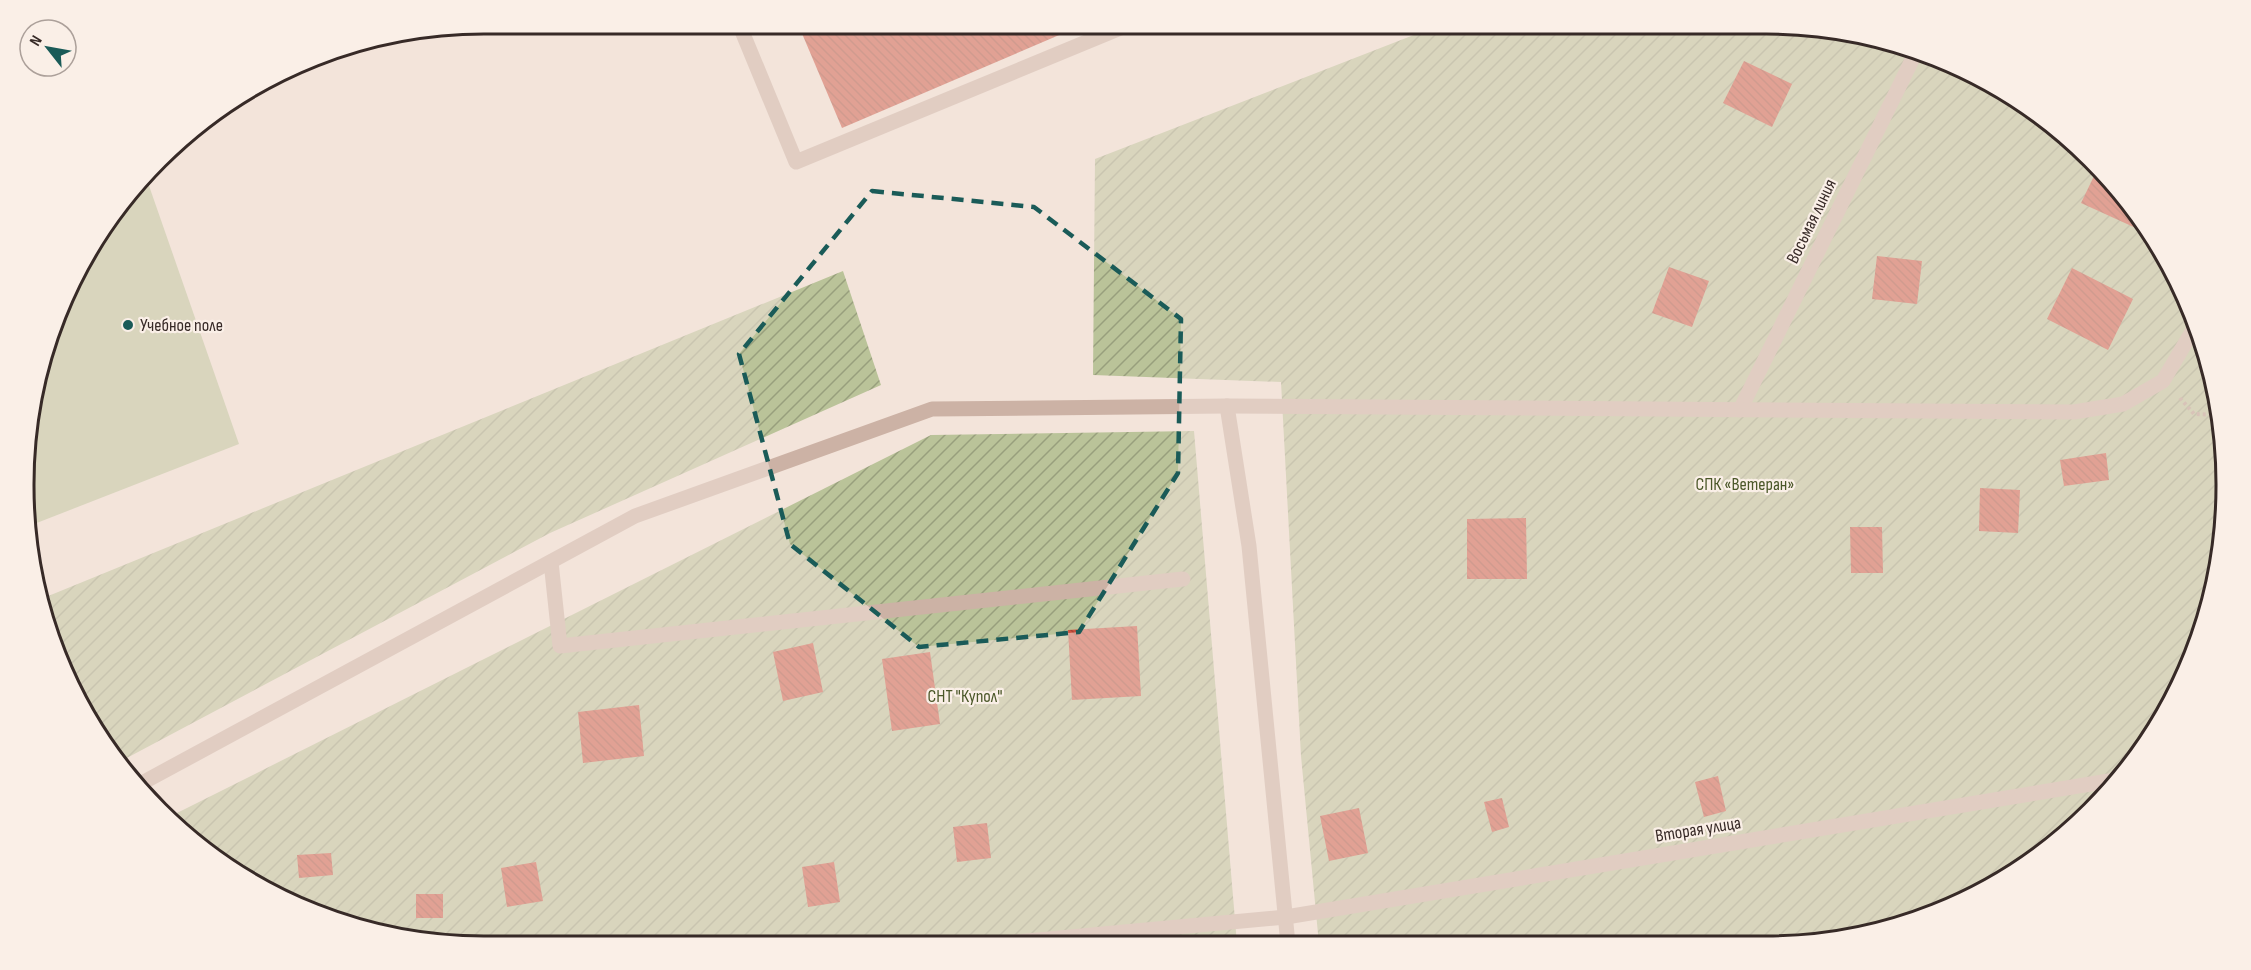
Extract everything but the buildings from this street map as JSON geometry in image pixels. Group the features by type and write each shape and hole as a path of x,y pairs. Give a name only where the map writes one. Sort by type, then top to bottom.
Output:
{"street":[{"path":"743,34 796,162 1106,34"},
{"name":"Восьмая линия","path":"1740,410 1913,59"},
{"path":"145,781 635,516 932,409 1227,406 2074,412 2123,404 2163,381 2191,334"},
{"path":"1227,406 1249,546 1287,936"},
{"path":"551,562 561,646 1183,579"},
{"name":"Вторая улица","path":"1080,936 1286,917 2105,782"}],"path":[{"path":"2163,381 2194,414 2211,415"}],"highlighted area":[{"path":"872,191 1034,207 1181,319 1178,473 1079,632 919,647 790,544 739,354"}],"green space":[{"name":"СПК «Ветеран»","path":"1416,34 1795,35 1825,38 1883,50 1911,58 1965,81 2016,110 2040,128 2085,166 2105,188 2141,235 2156,260 2193,340 2213,426 2216,456 2216,514 2213,544 2201,602 2193,630 2170,684 2141,735 2123,759 2085,804 2063,824 2016,860 1991,875 1911,912 1854,927 1795,935 1318,936 1301,756 1281,382 1093,375 1095,159"},
{"name":"Учебное поле","path":"149,185 239,444 36,523 34,485 38,426 58,340 95,260 110,235"},
{"path":"843,271 881,385 550,533 127,758 110,735 81,684 58,630 49,596"},
{"name":"СНТ \"Купол\"","path":"1194,431 1236,936 485,936 426,932 340,912 286,889 235,860 176,813 931,435"}],"place":[{"name":"Учебное поле","path":"128,325"}]}
